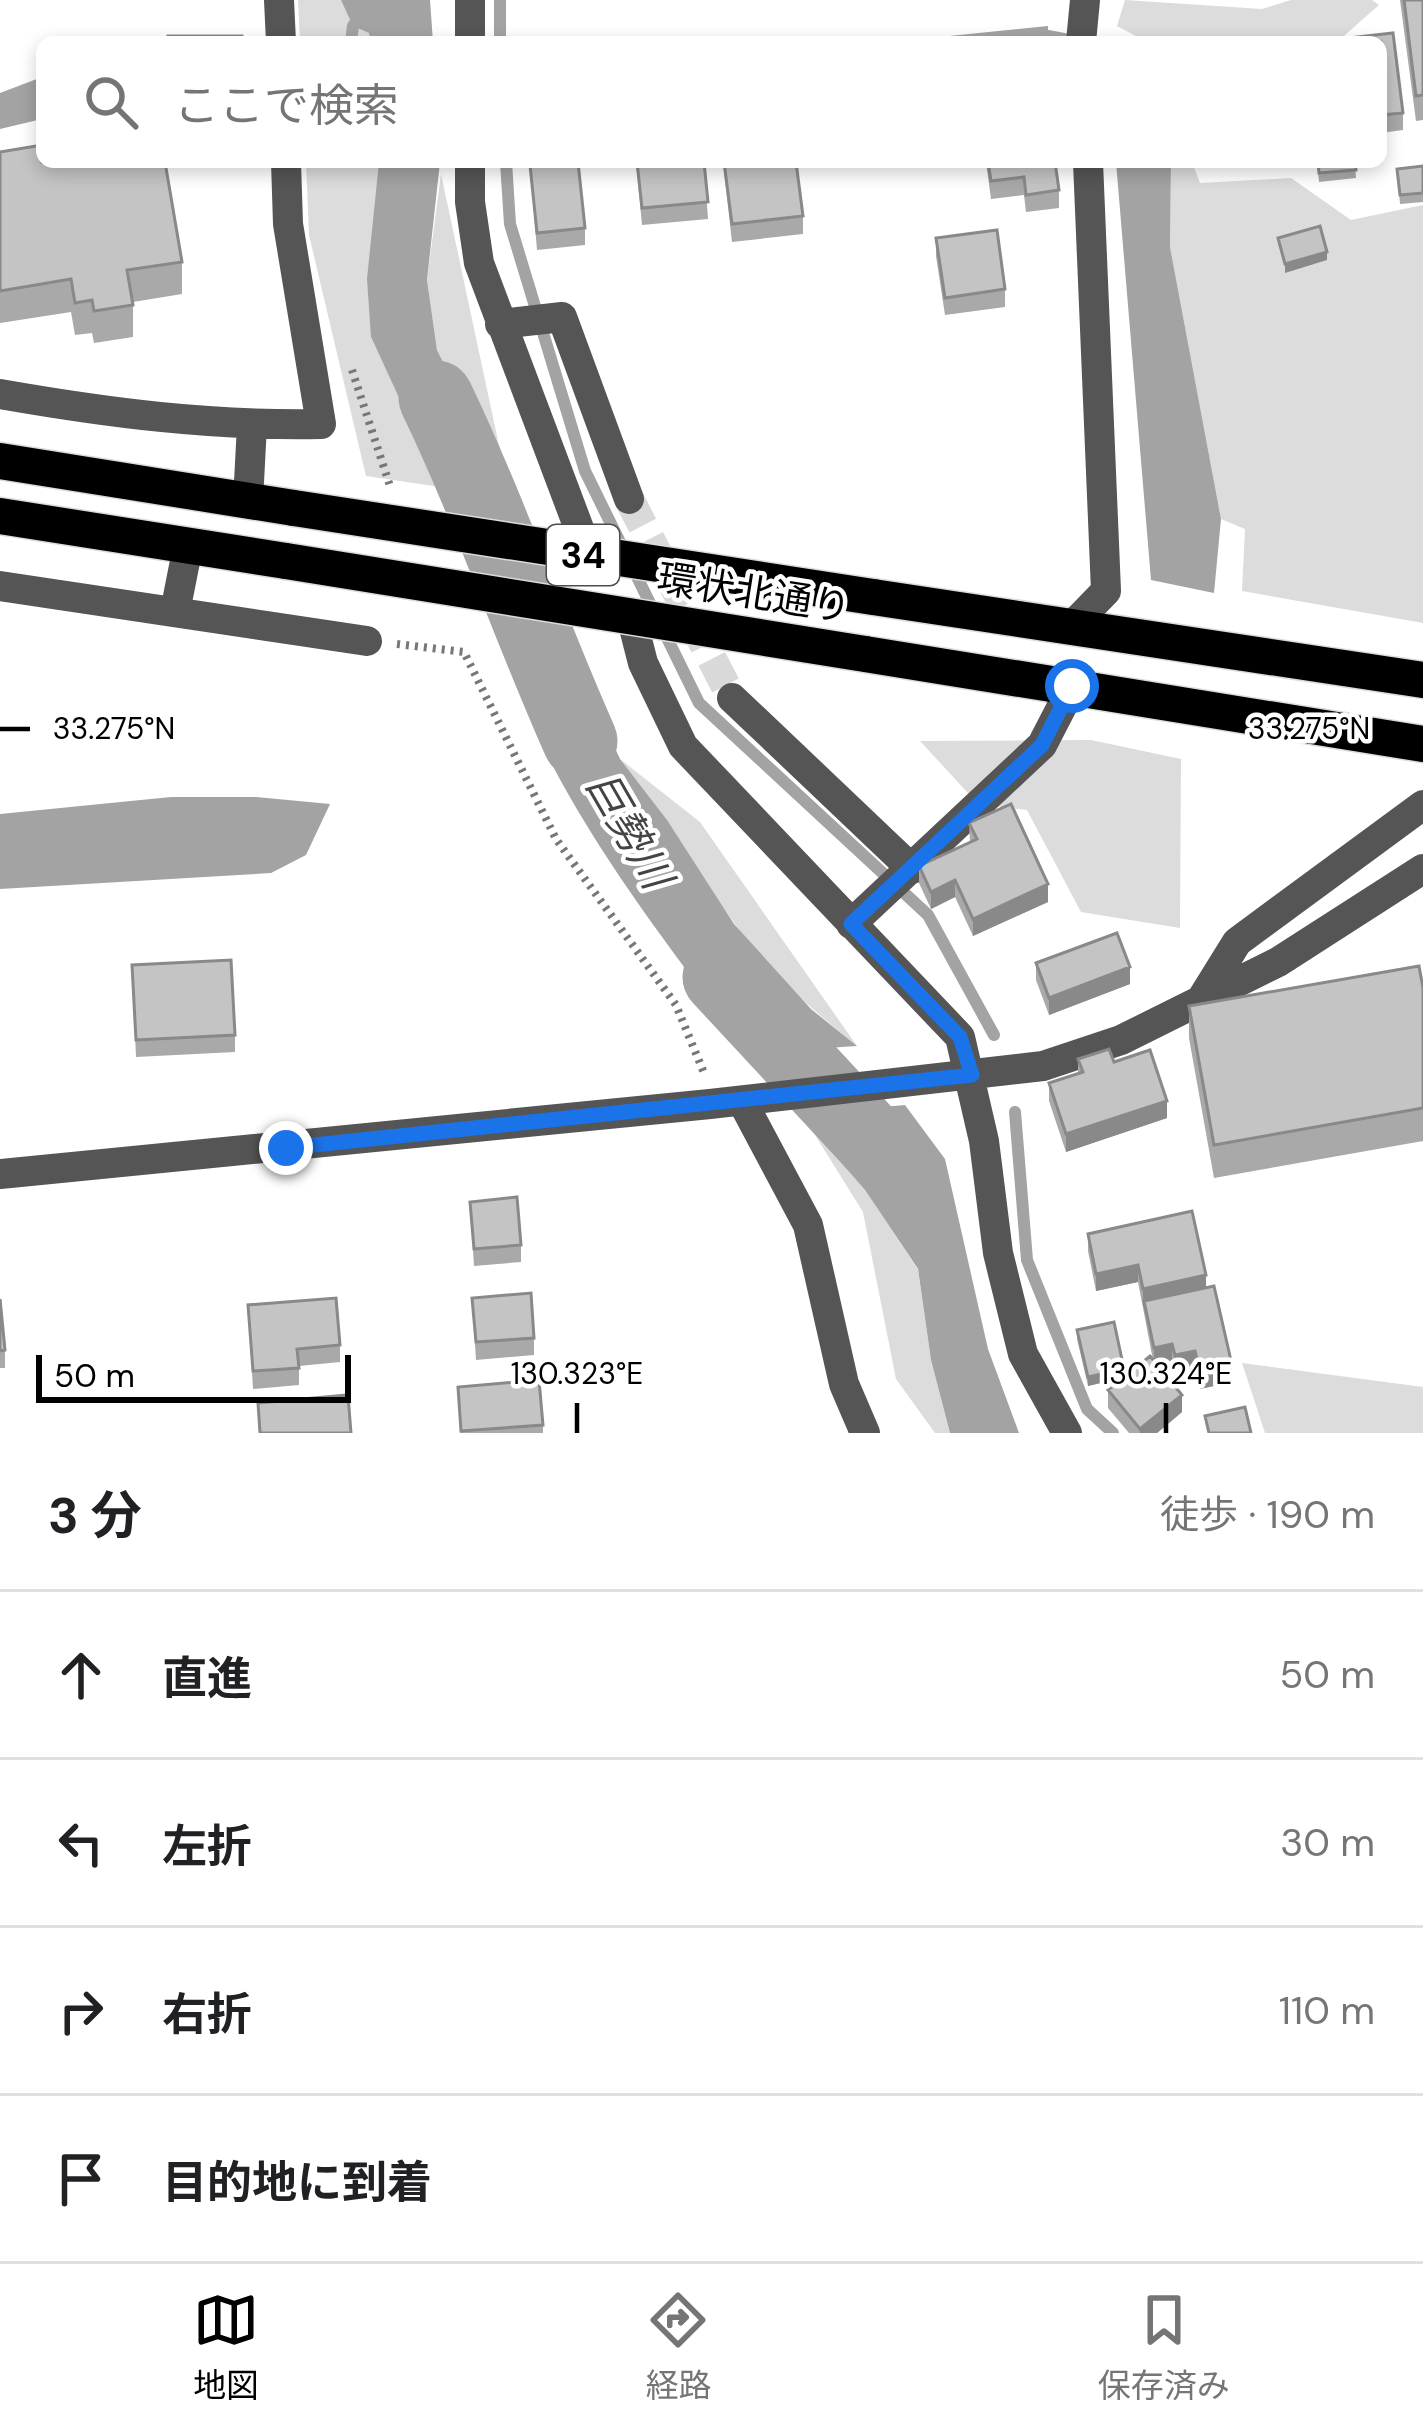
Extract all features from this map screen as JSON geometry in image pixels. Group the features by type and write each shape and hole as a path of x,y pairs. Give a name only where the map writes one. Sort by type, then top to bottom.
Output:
{"highway":[{"name":"環状北通り","path":"0,461 589,556 1423,680"},
{"name":"環状北通り","path":"0,516 1423,744"}],"street":[{"path":"279,0 280,36"},
{"path":"470,0 470,36"},
{"path":"0,394 138,417 252,425 321,424 288,224 286,168"},
{"path":"470,168 479,263 589,556"},
{"path":"1072,626 1106,591 1088,168"},
{"path":"500,323 562,317 628,500"},
{"path":"248,501 252,425"},
{"path":"175,612 188,546"},
{"path":"0,586 367,641"},
{"path":"631,616 643,663 683,746 862,914 960,1037 972,1075 998,1253 1023,1354 1067,1433"},
{"path":"862,914 1042,745 1072,686"},
{"path":"732,698 912,869"},
{"path":"1201,1000 1237,942 1423,805"},
{"path":"0,1174 742,1101 1043,1066 1121,1040 1278,962 1423,869"},
{"path":"742,1101 808,1225 844,1384 865,1433"}],"path":[{"path":"347,355 378,460 398,502"},
{"path":"455,631 556,838 676,1005 702,1062 710,1104"},
{"path":"367,641 464,652"}],"shaded area":[{"path":"298,0 341,0 369,36 300,36"},
{"path":"1125,0 1262,9 1291,0 1372,0 1379,5 1344,36 1136,36 1117,26"},
{"path":"306,168 379,168 371,337 440,487 366,476 309,235"},
{"path":"1171,168 1194,168 1200,183 1291,178 1351,220 1423,205 1423,623 1242,591 1245,529 1221,519 1170,247"},
{"path":"441,174 510,497 437,350 427,280"},
{"path":"1091,740 1181,759 1180,928 1081,912 1027,810 978,804 920,741"},
{"path":"620,759 700,822 857,1046 759,955"},
{"path":"810,1127 865,1190 918,1270 931,1360 950,1433 935,1433 896,1379 863,1212"},
{"path":"1242,1363 1423,1387 1423,1433 1265,1433"}],"water":[{"path":"341,0 430,0 433,36 369,36 353,26"},
{"path":"1048,26 1048,36 949,36"},
{"path":"36,79 36,120 0,129 0,93"},
{"path":"378,168 439,168 427,280 437,350 510,497 440,487 371,337 367,279"},
{"path":"1117,168 1171,168 1170,247 1221,519 1214,593 1151,580"},
{"path":"504,643 571,653 620,759 667,820 734,924 811,1009 857,1046 749,1053 588,827 537,734"},
{"path":"171,797 256,797 330,804 306,855 271,873 0,889 0,814"},
{"path":"905,1105 945,1159 988,1349 1019,1433 950,1433 931,1360 918,1269 865,1190 810,1127 823,1112"}],"building":[{"path":"1404,0 1423,0 1423,95 1416,96"},
{"path":"1393,33 1403,113 1387,114 1387,36 1366,36"},
{"path":"36,146 36,168 166,168 182,262 127,270 133,305 94,311 92,300 75,303 71,279 0,291 0,152"},
{"path":"1423,166 1423,193 1400,195 1397,169"},
{"path":"530,168 579,168 585,228 537,233"},
{"path":"638,168 705,168 708,202 642,208"},
{"path":"725,168 797,168 803,216 732,224"},
{"path":"989,168 1056,168 1059,190 1026,195 1024,177 991,181"},
{"path":"1319,168 1356,170 1319,173"},
{"path":"1320,226 1327,252 1285,264 1278,238"},
{"path":"997,230 1005,289 945,298 936,238"},
{"path":"1011,804 1048,884 973,919 955,880 931,892 919,866 977,839 969,823"},
{"path":"1117,933 1130,967 1049,998 1036,963"},
{"path":"231,960 235,1035 136,1040 132,965"},
{"path":"1419,966 1423,1108 1214,1145 1189,1006"},
{"path":"1109,1049 1114,1062 1150,1050 1167,1101 1066,1134 1049,1083 1083,1072 1078,1059"},
{"path":"517,1197 521,1245 474,1249 470,1202"},
{"path":"1192,1211 1206,1275 1143,1289 1138,1265 1096,1274 1088,1234"},
{"path":"1214,1286 1232,1365 1200,1372 1195,1351 1175,1355 1172,1344 1154,1348 1144,1301"},
{"path":"531,1293 534,1338 476,1342 472,1298"},
{"path":"336,1298 340,1345 297,1349 299,1368 253,1371 248,1305"},
{"path":"0,1299 5,1350 0,1351"},
{"path":"1114,1322 1124,1369 1088,1377 1077,1330"},
{"path":"1150,1356 1182,1395 1140,1429 1108,1390"},
{"path":"539,1380 543,1425 461,1431 458,1387"},
{"path":"348,1395 351,1433 260,1433 258,1403"},
{"path":"1245,1407 1251,1433 1209,1433 1205,1416"}],"waterway":[{"path":"352,36 353,26 373,0"},
{"path":"500,0 500,36"},
{"path":"506,168 510,224 585,471 699,703 928,915 994,1035"},
{"name":"巨勢川","path":"436,398 580,741"},
{"name":"巨勢川","path":"720,977 912,1184"},
{"path":"1015,1112 1027,1260 1087,1409 1113,1433"}],"tunnel":[{"path":"629,499 732,698"}],"route":[{"path":"286,1148 972,1075 960,1037 851,924 1042,745 1072,686"}]}
